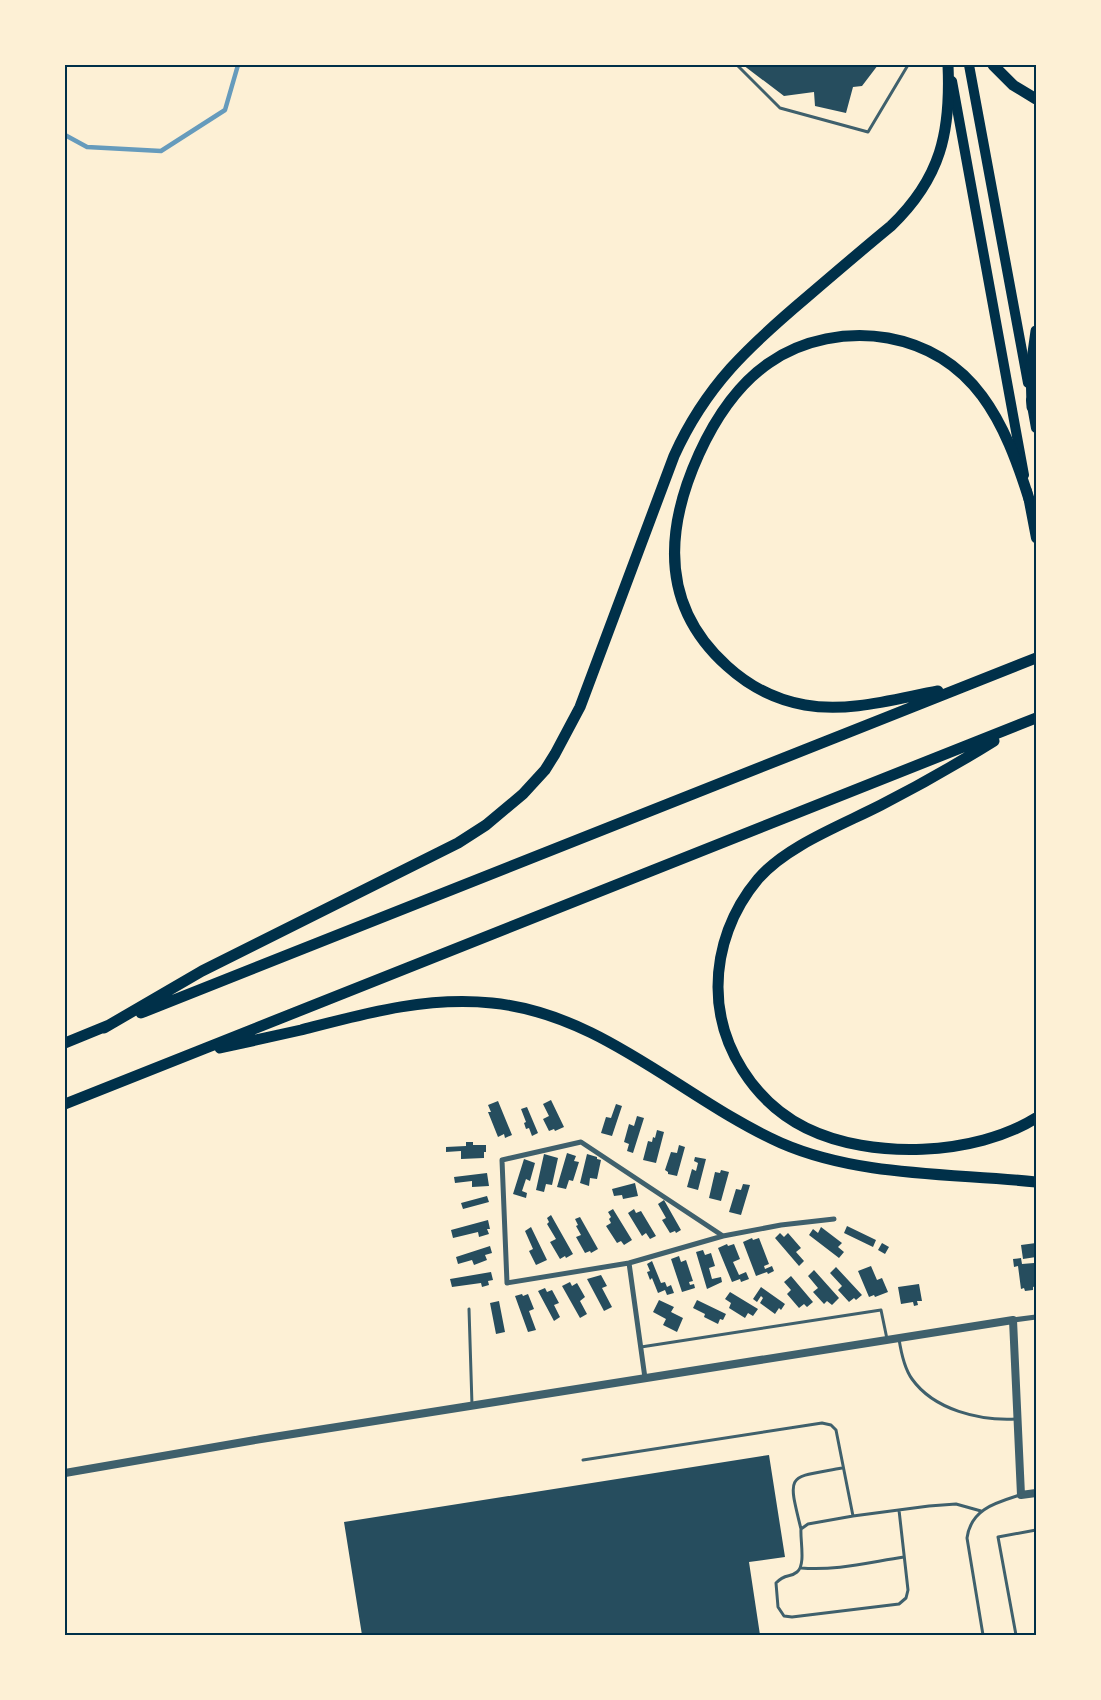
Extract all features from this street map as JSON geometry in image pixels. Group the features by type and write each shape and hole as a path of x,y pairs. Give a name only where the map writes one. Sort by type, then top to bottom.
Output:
{"highway":[{"path":"104,1028 202,971 458,843 498,816 533,783 555,754 580,707 674,456 694,417 722,377 754,342 891,226 922,191 935,166 944,139 948,109 948,65"},
{"path":"993,65 1013,85 1036,99"},
{"path":"1032,407 1031,367 1036,331"},
{"path":"962,687 857,706 827,708 803,705 781,698 758,689 738,675 719,659 704,641 688,613 680,593 675,568 674,544 679,508 687,483 702,447 715,423 740,389 760,370 780,356 814,342 838,337 872,336 906,342 926,350 951,365 972,383 990,405 1001,424 1013,450 1029,499"},
{"path":"65,1043 1036,658"},
{"path":"65,1104 1036,718"},
{"path":"1021,724 934,778 796,848 772,865 744,897 729,926 720,957 718,992 721,1016 728,1040 749,1080 765,1099 779,1111 818,1133 851,1143 875,1147 940,1148 995,1137 1015,1130 1036,1118"},
{"path":"187,1055 401,1006 451,1002 501,1004 545,1014 585,1029 751,1127 780,1142 810,1154 876,1168 1036,1182"}],"main road":[{"path":"948,65 1036,538"},
{"path":"969,65 1036,428"}],"street":[{"path":"723,1236 581,1142 502,1160 507,1283 629,1263 723,1236 781,1225 834,1219"},
{"path":"629,1263 645,1378"},
{"path":"65,1473 261,1439 1036,1317"},
{"path":"1013,1320 1021,1495 1036,1493"}],"lane":[{"path":"737,65 780,108 868,132 908,65"},
{"path":"470,1309 472,1406"},
{"path":"641,1347 881,1310 887,1340"},
{"path":"898,1338 901,1355 912,1379 930,1397 959,1412 978,1418 1018,1418"},
{"path":"583,1460 822,1424 831,1425 836,1430 853,1516"},
{"path":"842,1468 801,1475 795,1480 793,1496 801,1529 802,1561 801,1568 796,1574 782,1577 776,1583 778,1608 784,1616 792,1617 899,1604 906,1598 908,1590 900,1510"},
{"path":"983,1635 967,1538 969,1527 981,1511 995,1503 1021,1495"},
{"path":"801,1529 808,1524 853,1516 956,1504 981,1511"},
{"path":"1016,1635 998,1538 1036,1530"},
{"path":"801,1568 816,1570 904,1557"}],"building":[{"path":"743,65 878,65 862,86 853,87 846,113 815,106 814,92 784,96"},
{"path":"551,1100 564,1127 555,1131 554,1129 549,1131 543,1119 549,1116 543,1104"},
{"path":"498,1101 512,1135 505,1138 504,1134 498,1137 488,1112 491,1112 488,1105"},
{"path":"616,1104 622,1106 612,1136 601,1133 606,1117 611,1118"},
{"path":"527,1107 538,1133 532,1136 529,1128 526,1129 524,1123 526,1122 521,1109"},
{"path":"637,1116 644,1118 633,1153 627,1151 629,1144 624,1142 629,1124 634,1126"},
{"path":"657,1130 664,1132 656,1163 643,1160 648,1141 652,1142"},
{"path":"466,1142 473,1142 473,1145 486,1145 484,1158 461,1159 461,1151 446,1152 446,1147 466,1146"},
{"path":"679,1145 685,1147 677,1176 668,1174 665,1170 671,1152 677,1153"},
{"path":"567,1153 576,1156 574,1161 579,1162 573,1181 569,1180 566,1189 557,1187"},
{"path":"544,1154 558,1158 552,1185 546,1184 544,1192 536,1190"},
{"path":"587,1154 601,1160 597,1179 590,1178 589,1186 580,1183"},
{"path":"695,1157 706,1159 698,1190 687,1187 692,1169 696,1171 698,1163 694,1161"},
{"path":"524,1159 535,1163 530,1181 526,1179 522,1191 527,1193 526,1198 513,1194"},
{"path":"721,1170 729,1172 721,1201 709,1198 715,1172 720,1173"},
{"path":"487,1173 489,1186 472,1187 472,1181 455,1183 454,1177"},
{"path":"635,1183 638,1196 623,1199 622,1195 614,1196 612,1189"},
{"path":"743,1184 750,1185 741,1215 729,1212 736,1189 741,1190"},
{"path":"487,1196 489,1202 463,1209 461,1203"},
{"path":"664,1200 681,1230 676,1233 675,1231 670,1233 662,1220 666,1218 658,1204"},
{"path":"613,1209 632,1240 624,1245 621,1241 617,1243 606,1226 611,1223 609,1219 611,1217 608,1212"},
{"path":"634,1209 636,1213 641,1211 656,1236 650,1239 646,1233 642,1236 628,1213"},
{"path":"551,1215 573,1254 566,1258 565,1256 560,1259 550,1242 556,1239 547,1224 549,1222 547,1218"},
{"path":"580,1217 598,1249 591,1253 590,1251 585,1253 576,1237 581,1235 576,1226 578,1225 575,1219"},
{"path":"488,1220 490,1229 487,1229 489,1234 479,1237 478,1232 453,1238 451,1230"},
{"path":"847,1226 876,1240 873,1247 844,1233"},
{"path":"531,1227 547,1260 536,1265 529,1251 533,1249 525,1231"},
{"path":"821,1227 842,1243 838,1247 844,1252 839,1258 809,1235 813,1229 818,1233"},
{"path":"780,1233 784,1237 788,1233 801,1248 796,1252 804,1261 799,1266 775,1238"},
{"path":"752,1238 753,1240 759,1238 769,1264 764,1266 765,1269 772,1266 774,1271 756,1276 743,1242"},
{"path":"882,1243 889,1247 885,1254 878,1250"},
{"path":"1036,1243 1036,1257 1023,1259 1021,1245"},
{"path":"727,1244 728,1246 734,1244 740,1259 733,1262 739,1275 746,1272 749,1279 741,1282 740,1279 732,1282 718,1248"},
{"path":"490,1246 492,1253 485,1255 487,1260 474,1265 472,1260 458,1264 456,1257"},
{"path":"703,1250 705,1255 711,1253 715,1266 709,1268 712,1279 721,1277 722,1282 707,1289 696,1252"},
{"path":"679,1256 681,1262 686,1260 693,1281 689,1282 690,1285 694,1284 695,1288 682,1292 671,1259"},
{"path":"1021,1258 1022,1264 1034,1263 1036,1286 1033,1287 1033,1290 1025,1291 1024,1288 1021,1289 1018,1266 1014,1267 1013,1259"},
{"path":"652,1261 661,1283 665,1282 667,1287 671,1285 674,1293 667,1295 665,1290 658,1293 652,1278 650,1280 647,1272 650,1271 647,1264"},
{"path":"871,1266 877,1280 882,1278 888,1292 875,1297 874,1295 869,1297 858,1271"},
{"path":"836,1267 862,1295 856,1300 854,1298 849,1302 838,1290 842,1286 830,1273"},
{"path":"814,1270 839,1298 832,1305 827,1301 824,1304 813,1292 818,1288 808,1276"},
{"path":"491,1272 493,1280 488,1281 489,1285 482,1287 481,1283 452,1287 450,1279"},
{"path":"601,1275 607,1286 602,1288 612,1307 604,1311 587,1279"},
{"path":"791,1276 813,1302 807,1307 804,1304 799,1308 787,1294 791,1290 784,1282"},
{"path":"570,1282 572,1286 577,1283 585,1297 580,1301 587,1314 580,1318 562,1286"},
{"path":"919,1284 922,1301 917,1301 918,1305 914,1306 913,1302 901,1304 898,1287"},
{"path":"761,1287 785,1304 781,1310 779,1308 775,1314 760,1303 763,1298 761,1296 757,1302 753,1299"},
{"path":"545,1288 547,1292 552,1290 559,1303 554,1305 560,1317 554,1321 538,1291"},
{"path":"730,1292 758,1309 753,1316 748,1313 745,1318 729,1308 731,1303 725,1299"},
{"path":"522,1294 523,1296 528,1294 534,1309 529,1311 536,1330 528,1332 515,1296"},
{"path":"659,1300 674,1307 671,1312 683,1318 677,1332 663,1325 666,1319 653,1312"},
{"path":"697,1300 726,1314 723,1320 720,1319 718,1324 704,1317 705,1314 693,1308"},
{"path":"499,1301 505,1332 496,1334 490,1303"},
{"path":"769,1455 785,1557 749,1562 760,1635 362,1635 344,1522"}],"waterway":[{"path":"65,135 87,147 161,151 225,110 238,65"}]}
